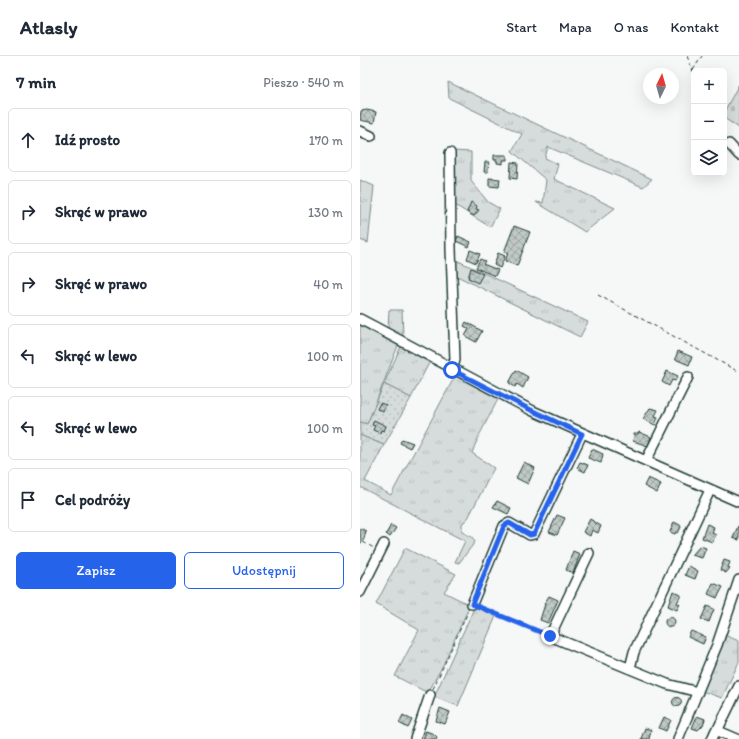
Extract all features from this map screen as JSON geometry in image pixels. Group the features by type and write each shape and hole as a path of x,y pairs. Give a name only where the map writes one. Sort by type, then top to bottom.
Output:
{"street":[{"path":"360,131 371,136"},
{"path":"728,144 739,154"},
{"path":"450,153 451,249 455,360 452,370"},
{"path":"360,319 452,370 533,411 582,434 739,502"},
{"path":"646,461 688,376"},
{"path":"472,604 505,524 509,523 532,536 582,434"},
{"path":"630,668 634,652 710,490"},
{"path":"360,592 383,548"},
{"path":"589,553 550,636 667,684 698,692"},
{"path":"678,739 717,645 739,580"},
{"path":"712,739 739,686"},
{"path":"415,739 430,695"},
{"path":"717,731 738,739"}],"path":[{"path":"687,56 691,68"},
{"path":"693,68 702,56"},
{"path":"598,295 739,372"},
{"path":"363,542 383,548"},
{"path":"430,695 472,604 550,636"}],"green space":[{"path":"448,82 652,179 643,187 548,147 545,158 558,164 554,179 615,208 585,232 536,202 543,203 546,180 512,151 522,134 449,98"},
{"path":"739,84 739,128 727,120 727,106"},
{"path":"453,151 471,152 471,181 488,202 500,209 490,227 455,205"},
{"path":"360,180 374,186 368,243 360,240"},
{"path":"456,260 588,322 580,337 457,276"},
{"path":"389,310 402,310 403,337 388,328"},
{"path":"360,321 399,343 367,425 360,422"},
{"path":"402,344 430,361 411,398 384,384"},
{"path":"455,376 499,397 472,453 494,468 468,518 462,524 462,532 472,537 475,542 459,563 455,562 465,541 360,487 360,435 384,445 365,481 391,495"},
{"path":"384,384 411,398 384,445 360,435 360,422 367,424"},
{"path":"405,548 456,574 444,592 470,605 443,665 428,693 395,676 419,630 376,604"},
{"path":"475,606 496,616 458,706 434,697"},
{"path":"724,635 739,641 739,662 722,698 702,691"}],"building":[{"path":"367,110 376,112 374,123 360,120 361,111"},
{"path":"494,155 507,155 507,160 503,160 503,164 497,163 497,160 494,160"},
{"path":"485,162 489,162 488,172 484,172"},
{"path":"511,162 518,163 517,179 510,178"},
{"path":"489,178 500,179 499,187 489,186"},
{"path":"471,202 477,206 476,209 479,210 474,216 467,212"},
{"path":"514,226 530,232 517,266 505,261 508,253 504,252"},
{"path":"458,236 471,242 469,247 456,241"},
{"path":"470,250 480,254 476,263 467,259"},
{"path":"498,253 505,256 500,268 494,265"},
{"path":"480,259 485,261 483,264 498,270 495,276 476,268"},
{"path":"471,268 483,274 478,283 468,278"},
{"path":"466,322 482,331 476,342 465,336 469,329 464,326"},
{"path":"678,351 692,357 689,365 675,359"},
{"path":"516,370 528,377 523,388 517,384 515,387 509,383"},
{"path":"667,371 678,376 675,381 672,380 669,386 662,382"},
{"path":"380,403 386,405 383,411 377,409"},
{"path":"650,408 658,410 655,416 658,417 655,425 643,419"},
{"path":"374,420 386,426 384,431 381,430 380,433 373,430 375,426 372,425"},
{"path":"639,432 651,437 648,446 633,441 634,434 638,434"},
{"path":"402,439 413,443 410,448 400,443"},
{"path":"592,449 603,454 601,463 588,458"},
{"path":"524,462 535,468 528,484 516,478"},
{"path":"580,462 588,465 585,472 577,468"},
{"path":"648,478 661,484 657,493 644,486"},
{"path":"497,501 511,508 508,514 493,507"},
{"path":"557,515 565,518 557,535 549,532"},
{"path":"590,519 601,526 598,533 592,530 590,536 583,532"},
{"path":"674,522 681,527 678,533 676,532 675,534 670,532"},
{"path":"707,524 714,527 712,533 716,535 712,542 702,538"},
{"path":"391,525 396,528 390,537 386,534"},
{"path":"739,526 739,540 733,538"},
{"path":"360,528 366,531 364,539 360,544"},
{"path":"700,546 706,548 702,558 692,555"},
{"path":"573,551 580,554 573,573 566,570"},
{"path":"724,560 730,562 728,567 730,568 726,573 720,570"},
{"path":"689,566 698,571 695,579 685,575"},
{"path":"713,583 723,587 717,598 708,594"},
{"path":"673,591 681,595 677,603 680,604 677,610 668,606"},
{"path":"549,596 558,600 548,623 540,620 544,604"},
{"path":"707,606 714,609 709,622 701,619"},
{"path":"668,617 672,617 674,618 674,626 668,627 665,624 665,620"},
{"path":"691,631 706,637 703,644 688,637"},
{"path":"677,697 682,702 677,707 672,702"},
{"path":"440,708 450,712 445,724 436,721"},
{"path":"403,715 412,720 408,728 399,723"},
{"path":"697,716 705,719 703,725 698,730 692,728"},
{"path":"664,717 671,720 666,731 659,728"},
{"path":"645,728 651,730 649,739 641,739"},
{"path":"426,731 434,734 437,737 436,739 423,739"}],"route":[{"path":"452,370 582,434 534,534 532,536 509,523 505,524 472,604 550,636"}]}
